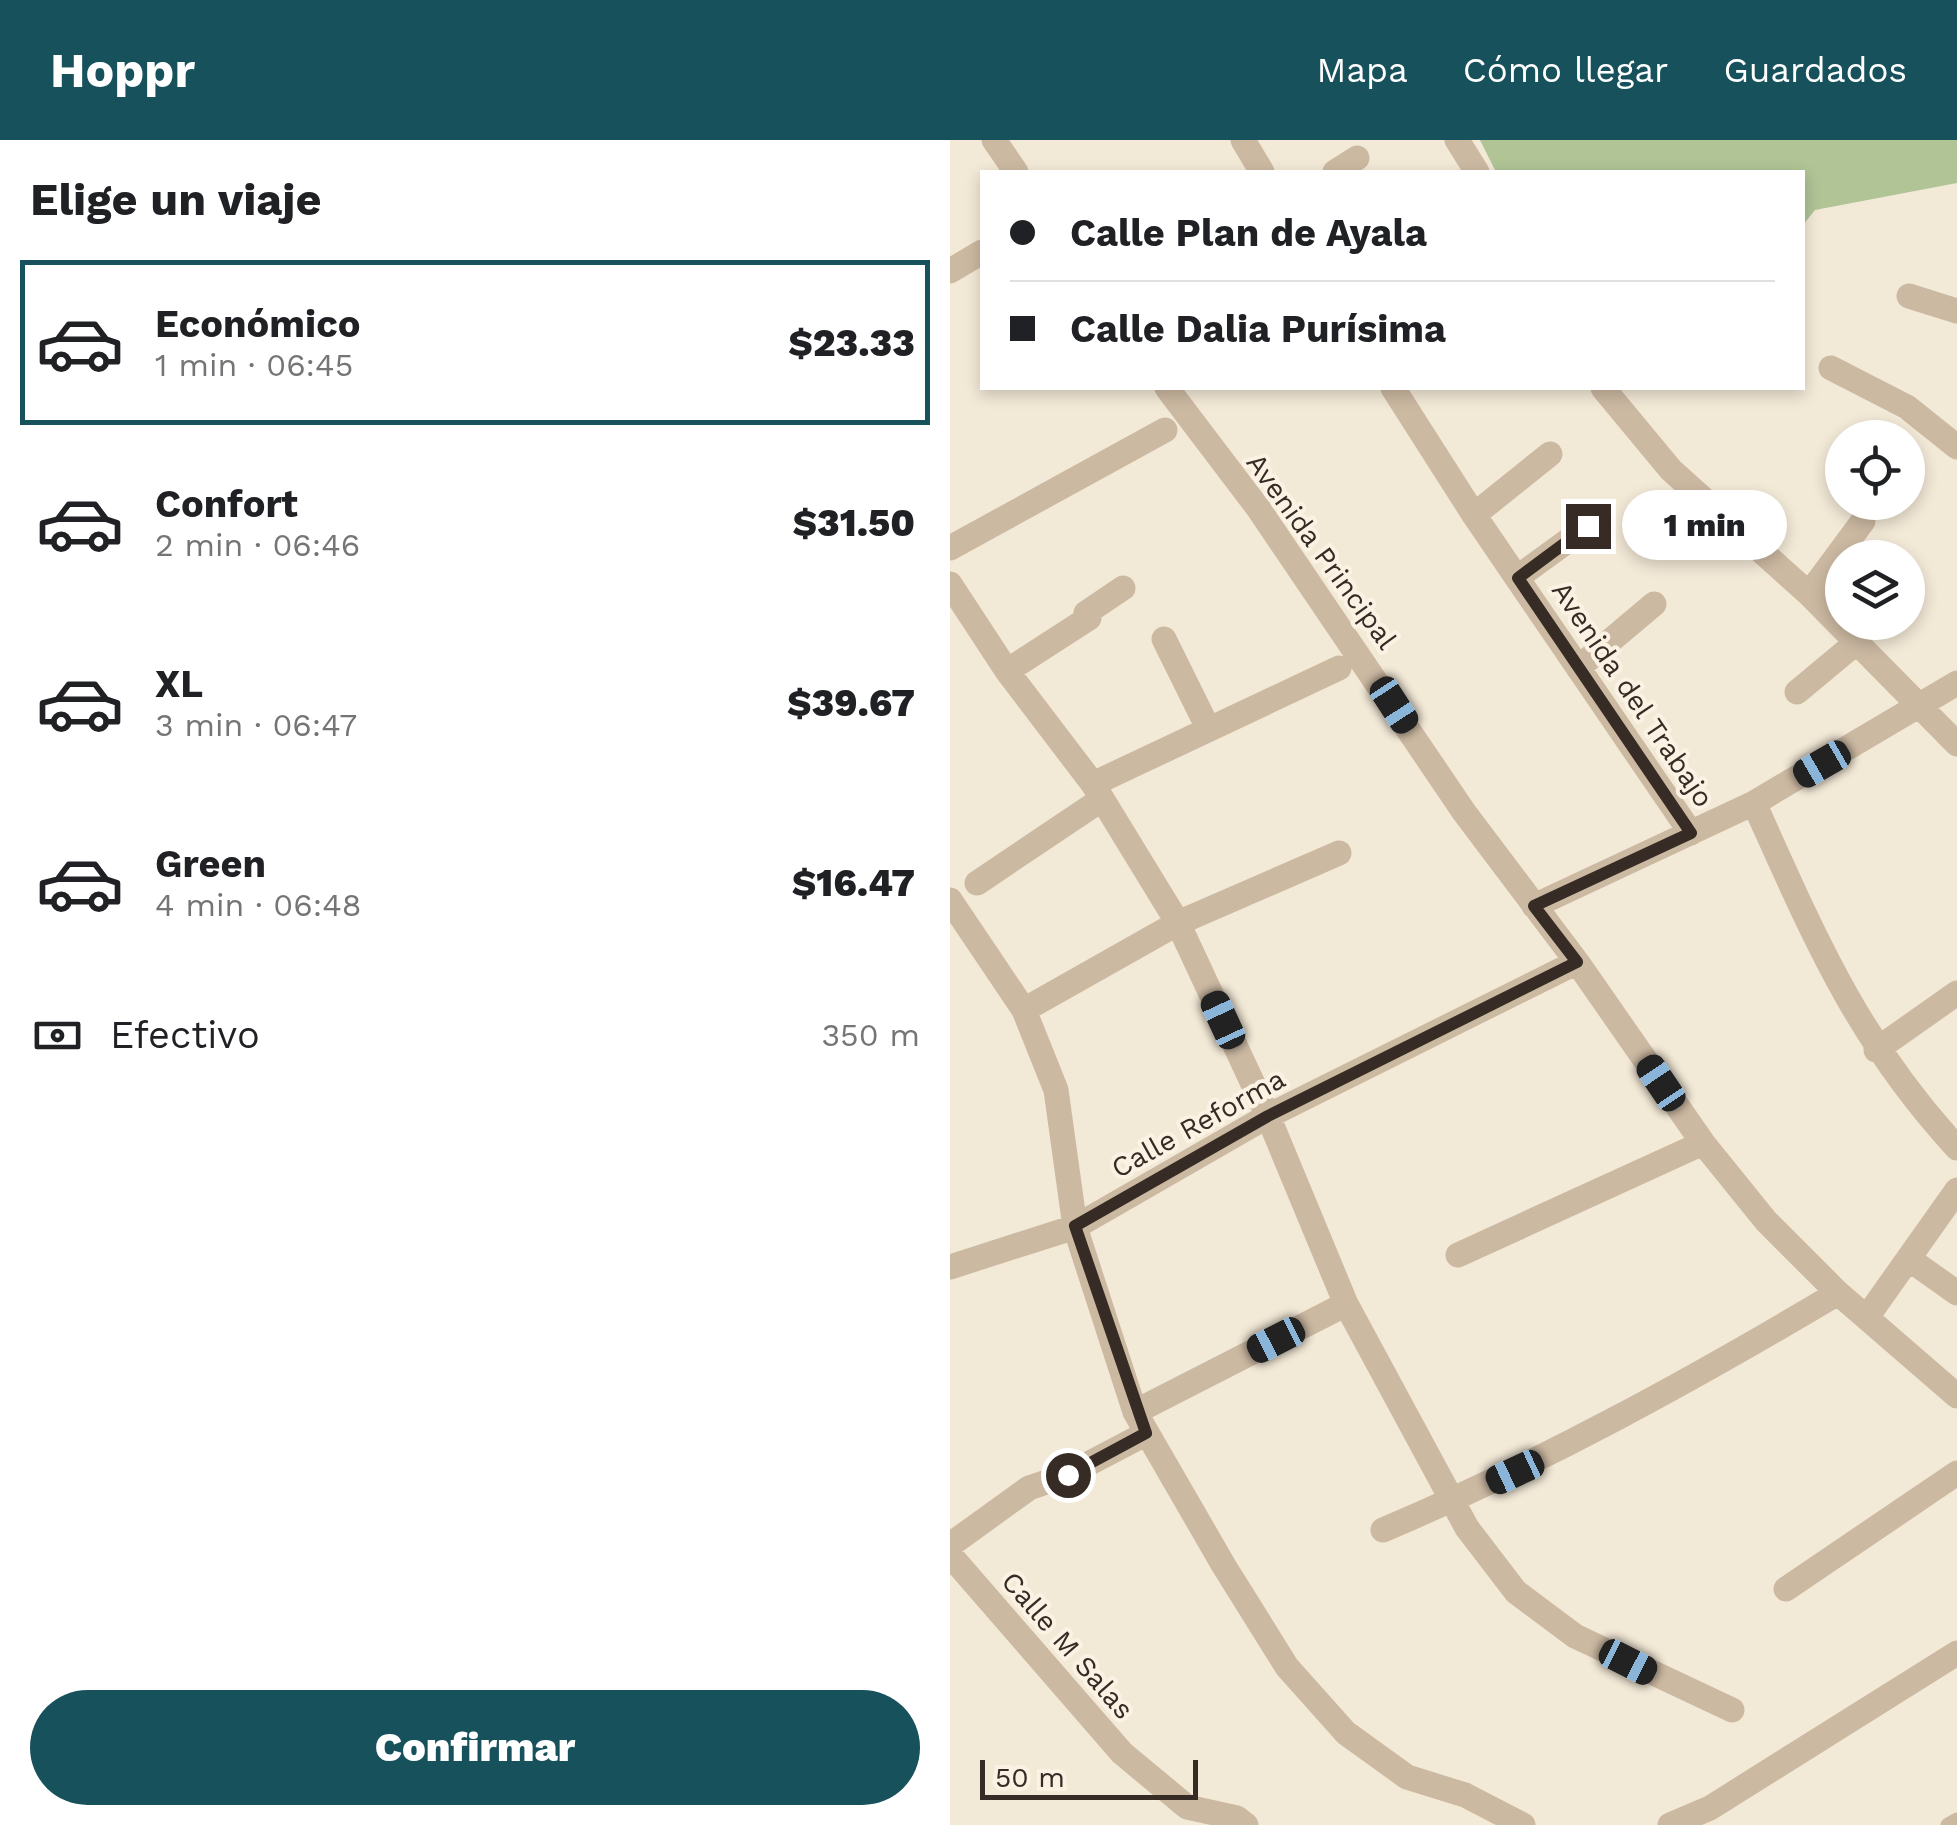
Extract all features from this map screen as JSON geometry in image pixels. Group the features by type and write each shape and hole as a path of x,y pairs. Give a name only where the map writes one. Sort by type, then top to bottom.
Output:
{"street":[{"path":"994,140 1015,170"},
{"path":"1242,140 1261,170"},
{"path":"1457,140 1476,170"},
{"path":"1337,170 1357,158"},
{"path":"950,270 980,253"},
{"path":"1909,296 1957,312"},
{"path":"1831,368 1907,407 1957,447"},
{"name":"Avenida Principal","path":"1169,390 1258,508 1464,812 1577,962 1703,1143 1766,1221 1838,1293 1957,1396"},
{"name":"Avenida del Trabajo","path":"1400,390 1474,515 1691,833"},
{"path":"1604,390 1671,470 1809,594 1924,706 1957,744"},
{"path":"950,548 1165,430"},
{"path":"1474,515 1550,454"},
{"path":"1809,594 1863,521"},
{"path":"1518,578 1588,526"},
{"path":"950,584 1006,671 1098,792 1178,924 1268,1116 1346,1304 1451,1502 1516,1592 1575,1636 1732,1710"},
{"path":"1006,671 1089,618 1086,612 1122,588"},
{"path":"1578,668 1654,604"},
{"path":"1164,639 1207,726"},
{"path":"1797,692 1857,642"},
{"path":"977,883 1098,792 1207,726 1339,668"},
{"path":"1534,906 1754,803 1924,706 1957,683"},
{"path":"1754,803 1830,972 1876,1050 1957,1148"},
{"path":"1024,1010 1178,924 1339,853"},
{"path":"950,900 1024,1010 1056,1090 1075,1226 1141,1422 1287,1667 1346,1733 1407,1777 1465,1795 1523,1825"},
{"name":"Calle Reforma","path":"950,1267 1075,1226 1268,1116 1577,962"},
{"path":"1876,1050 1956,993"},
{"path":"1458,1255 1703,1143"},
{"path":"1867,1317 1957,1190"},
{"path":"1909,1258 1957,1293"},
{"path":"1383,1530 1451,1502 1640,1408 1838,1293"},
{"path":"950,1545 1029,1488 1068,1475 1141,1422 1346,1304"},
{"path":"1786,1589 1957,1473"},
{"name":"Calle M Salas","path":"950,1555 1122,1753 1187,1807 1237,1818 1246,1825"},
{"path":"1670,1825 1710,1808 1957,1653"}],"lane":[{"path":"1948,1825 1957,1820"}],"green space":[{"path":"1480,140 1957,140 1957,183 1815,210 1805,222 1805,170 1495,170"}],"route":[{"path":"1068,1475 1146,1433 1135,1412 1075,1226 1268,1116 1577,962 1534,906 1691,833 1518,578 1588,526"}]}
